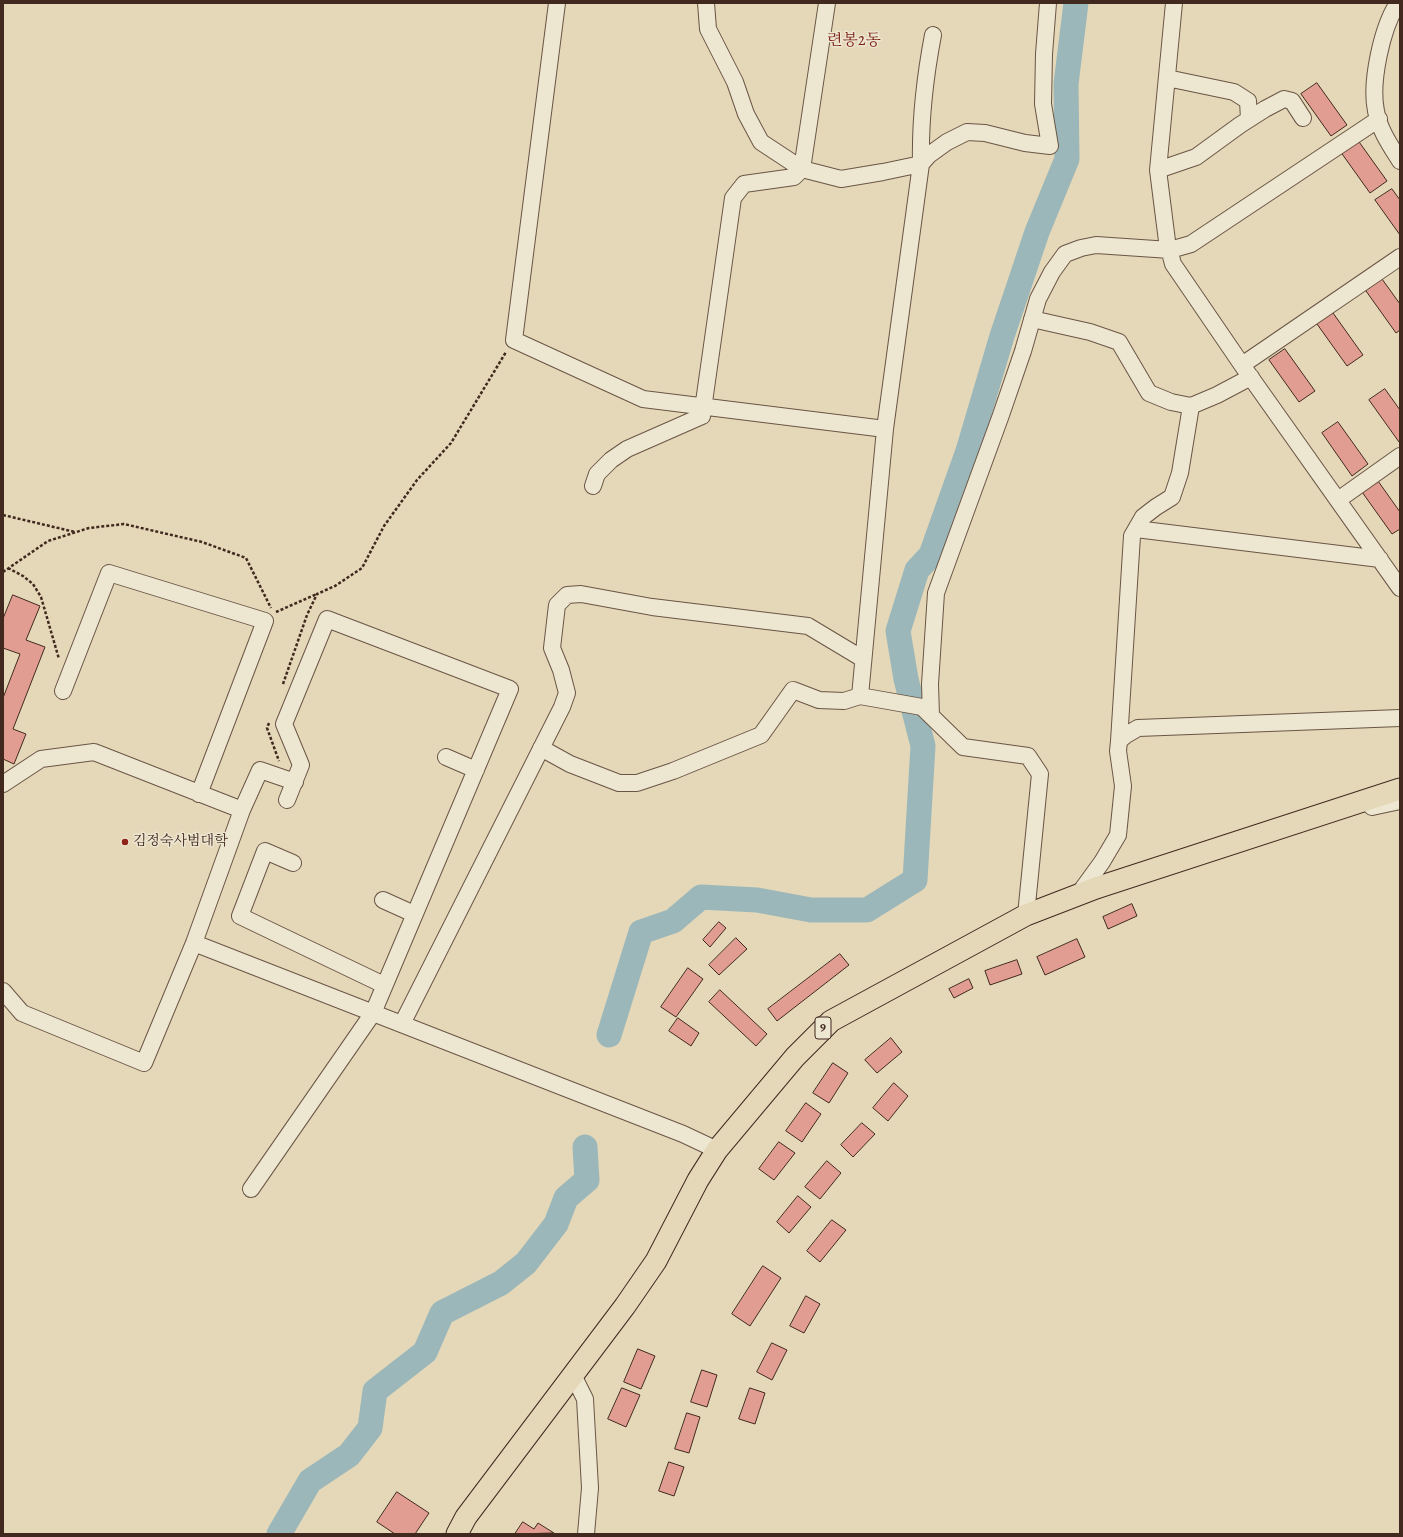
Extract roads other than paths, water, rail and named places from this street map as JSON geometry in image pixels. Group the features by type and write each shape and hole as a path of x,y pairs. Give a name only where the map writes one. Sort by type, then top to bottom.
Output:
{"main road":[{"name":"9","path":"457,1534 466,1517 625,1306 656,1261 698,1180 717,1150 795,1057 831,1021 1026,915 1096,888 1400,789"}],"street":[{"path":"557,3 514,340 643,399 885,430"},
{"path":"706,3 708,29 734,82 746,114 761,142 802,169 841,179 921,164 929,155 947,142 967,132 985,133 1026,143 1050,146 1043,104 1044,54 1048,3"},
{"path":"593,486 597,474 611,460 627,449 702,416 733,198 744,184 794,177 802,169 827,3"},
{"path":"1174,3 1158,170 1167,241 1173,264 1246,371 1400,588"},
{"path":"1398,3 1383,37 1374,78 1376,110 1384,134 1400,161"},
{"path":"860,696 885,430 921,164 926,72 934,35"},
{"path":"1167,78 1234,92 1248,101 1249,119"},
{"path":"1158,170 1196,157 1249,119 1284,99 1292,101 1303,118"},
{"path":"926,711 930,684 936,593 1001,415 1023,351 1038,299 1052,272 1065,254 1081,248 1096,245 1170,250 1191,244 1379,119"},
{"path":"1032,319 1090,332 1119,342 1149,393 1172,402 1191,406 1217,395 1246,371 1400,258"},
{"path":"1078,895 1102,862 1118,836 1122,786 1118,751 1132,536 1143,517 1172,497 1180,473 1191,406"},
{"path":"1338,500 1400,456"},
{"path":"1136,529 1380,560"},
{"path":"66,684 109,573 266,621 199,794"},
{"path":"402,1024 562,708 567,693 561,670 552,648 557,605 567,595 581,594 659,608 808,626 863,659"},
{"path":"251,1189 373,1013 510,689 327,619 284,724 301,765 287,800"},
{"path":"541,748 570,764 619,783 637,783 673,771 761,735 794,690 819,700 844,701 860,696 899,703 926,711 963,747 1028,756 1040,774 1026,915"},
{"path":"1119,741 1126,734 1138,728 1400,718"},
{"path":"3,784 41,759 94,752 242,810"},
{"path":"446,757 476,770"},
{"path":"3,991 22,1013 144,1063 194,943 242,810 260,770 295,782"},
{"path":"1306,820 1400,801"},
{"path":"293,863 265,851 240,916 384,985"},
{"path":"382,900 414,914"},
{"path":"194,943 683,1134 717,1150"},
{"path":"573,1375 584,1399 590,1488 586,1534"}],"waterway":[{"path":"609,1035 641,932 673,921 701,897 757,900 811,910 867,910 915,880 923,746 906,679 898,631 917,570 931,555 968,451 1002,336 1037,232 1067,159 1066,84 1076,3"},
{"path":"279,1534 310,1481 349,1455 370,1428 375,1391 425,1352 442,1313 501,1283 526,1263 556,1224 566,1198 587,1180 585,1147"}],"place":[{"name":"김정숙사범대학","path":"125,842"}],"district":[{"name":"련봉2동","path":"854,41"}]}
